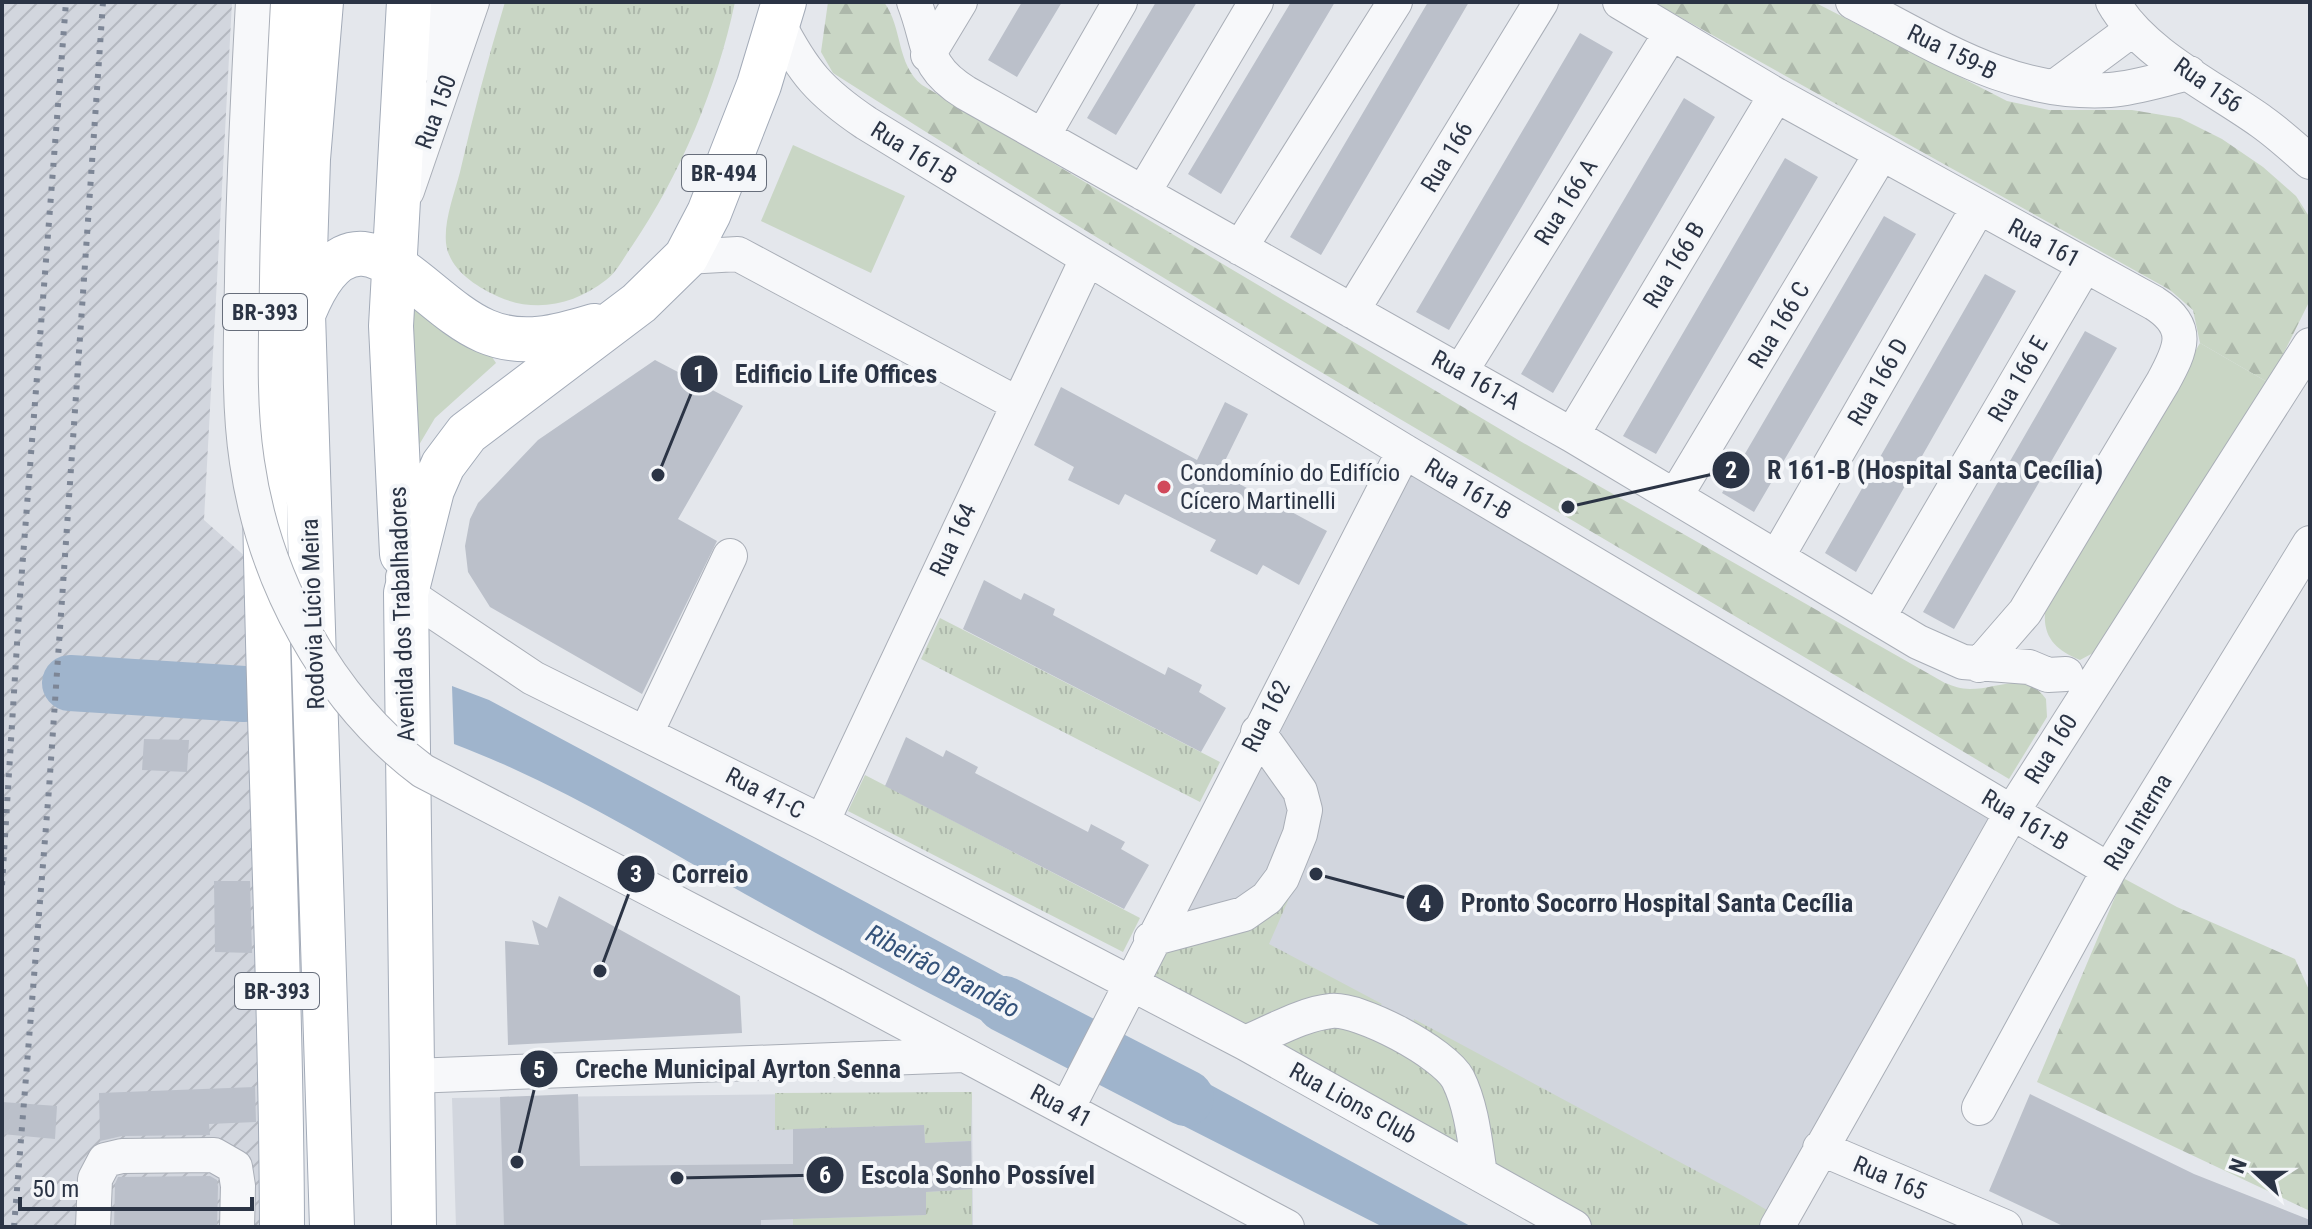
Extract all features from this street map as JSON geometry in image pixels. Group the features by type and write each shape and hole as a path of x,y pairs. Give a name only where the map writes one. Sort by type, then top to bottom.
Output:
{"main road":[{"name":"Rodovia Lúcio Meira","path":"277,2 264,227 271,755 282,1227"},
{"name":"Rodovia Lúcio Meira","path":"321,2 308,159 303,314 332,1227"},
{"name":"Avenida dos Trabalhadores","path":"409,2 395,242 393,409 408,655 414,1227"},
{"name":"BR-494","path":"621,317 686,257 714,199 759,85 781,12"},
{"path":"303,314 316,283 336,261 395,242 452,311 487,332 525,340 559,337 621,317"},
{"path":"404,585 427,505 453,448 480,419 621,317"}],"street":[{"name":"Rua 41","path":"253,2 242,250 241,359 246,459 255,509 273,567 320,656 368,721 423,771 964,1055 1072,1099 1287,1227"},
{"path":"401,143 435,58 444,2"},
{"name":"Rua 150","path":"395,242 472,2"},
{"name":"Rua 161-A","path":"914,2 928,55 945,80 1461,371 1940,653 1979,665 2029,667 2077,682"},
{"path":"928,55 960,2"},
{"path":"1043,136 1120,2"},
{"path":"1143,193 1256,2"},
{"path":"1240,248 1395,2"},
{"name":"Rua 166","path":"1352,311 1541,2"},
{"name":"Rua 161","path":"1620,2 1776,95 2167,311 2180,333 2179,348 2163,382 2025,612 1979,665"},
{"name":"Rua 159-B","path":"1853,2 1992,74 2056,86 2111,90 2189,73"},
{"name":"Rua 161-B","path":"781,12 799,65 846,110 1404,451 2109,870"},
{"path":"2056,86 2123,15"},
{"name":"Rua 156","path":"2123,15 2189,73 2264,123 2310,162"},
{"name":"Rua 166 A","path":"1461,371 1671,33"},
{"name":"Rua 166 B","path":"1572,435 1776,95"},
{"name":"Rua 166 C","path":"1676,495 1881,154"},
{"name":"Rua 166 D","path":"1777,557 1978,208"},
{"path":"686,257 725,252 738,254 1016,403"},
{"name":"Rua 164","path":"822,822 1016,403 1087,259"},
{"name":"Rua 166 E","path":"1878,618 2085,265"},
{"name":"Rua 160","path":"1777,1227 2012,812 2077,682 2306,356"},
{"name":"Rua 162","path":"1072,1099 1151,939 1404,451"},
{"name":"Rua Interna","path":"1979,1108 2109,870 2310,543"},
{"path":"646,733 730,556"},
{"name":"Rua 41-C","path":"404,585 506,663 822,822 1130,983"},
{"path":"2025,612 2033,643 2077,682"},
{"path":"1151,939 1244,914 1267,898 1282,878 1300,834 1305,810 1300,791 1258,732"},
{"name":"Rua Lions Club","path":"1130,983 1245,1043 1574,1227"},
{"path":"1245,1043 1332,1011 1361,1017 1431,1052 1451,1067 1459,1082 1480,1174"},
{"path":"412,1076 964,1055"},
{"name":"Rua 165","path":"1820,1148 2005,1227"},
{"path":"93,1227 95,1179 105,1160 122,1156 214,1155 235,1167 237,1227"}],"shaded area":[{"path":"2,2 232,2 204,520 248,559 256,724 260,1227 2,1227"},
{"path":"1404,451 2012,812 1777,1227 1151,939"},
{"path":"972,1092 973,1227 456,1227 452,1098"}],"green space":[{"path":"505,2 735,2 718,66 695,129 650,218 610,277 594,289 554,304 513,302 482,288 458,269 446,243 450,208"},
{"path":"828,2 884,2 908,67 922,85 1520,441 1945,683 1970,689 2021,683 2038,690 2046,699 2047,717 2009,779 1124,254 833,73 821,52"},
{"path":"1653,2 1814,2 2007,101 2049,110 2132,110 2180,118 2222,139 2263,167 2296,196 2310,218 2310,300 2269,383 2200,343 2193,310 2170,290"},
{"path":"793,145 905,196 871,273 761,221"},
{"path":"412,300 490,354 496,363 435,418 413,455"},
{"path":"2200,343 2269,383 2093,653 2080,660 2053,642 2046,630 2045,613"},
{"path":"940,618 1220,762 1200,802 921,659"},
{"path":"865,775 1140,918 1123,952 848,811"},
{"path":"2123,878 2177,907 2295,959 2310,992 2310,1211 2037,1082"},
{"path":"1282,891 1290,896 1269,944 1382,1004 1366,1017 1411,1040 1414,1019 1743,1196 1782,1219 1777,1227 1574,1227 1149,994 1151,939"},
{"path":"972,1092 971,1141 925,1143 924,1125 775,1130 775,1093"},
{"path":"972,1189 972,1227 793,1227 793,1219 926,1215 926,1192"}],"water":[{"path":"452,686 489,700 1082,1018 1061,1061 823,937 566,794 454,744"},
{"path":"1128,1040 1472,1227 1383,1227 1105,1086"}],"building":[{"path":"1022,2 1062,2 1017,77 988,60"},
{"path":"1156,2 1197,2 1116,135 1087,118"},
{"path":"1291,2 1335,2 1221,194 1188,174"},
{"path":"1428,2 1469,2 1321,255 1290,237"},
{"path":"1580,33 1613,52 1449,330 1416,312"},
{"path":"1684,98 1715,117 1553,393 1521,374"},
{"path":"1785,158 1818,177 1656,454 1623,436"},
{"path":"1884,216 1916,234 1754,512 1722,493"},
{"path":"1985,274 2016,291 1856,572 1825,553"},
{"path":"2085,331 2117,348 1954,629 1923,612"},
{"path":"655,360 743,406 678,519 717,541 642,694 490,607 468,572 465,546 470,519 478,503 538,440"},
{"name":"Condomínio do Edifício Cícero Martinelli","path":"1061,387 1197,460 1225,402 1248,414 1219,473 1327,531 1299,585 1263,565 1257,575 1210,551 1216,540 1125,494 1119,505 1068,480 1074,467 1034,445"},
{"path":"984,580 1021,600 1024,593 1055,609 1053,615 1165,675 1168,667 1202,685 1199,692 1226,708 1201,752 963,629"},
{"path":"906,737 943,757 946,750 978,767 975,773 1088,832 1091,824 1125,842 1121,849 1149,865 1124,909 885,786"},
{"path":"144,739 189,740 187,772 142,770"},
{"path":"214,881 250,881 252,953 215,952"},
{"path":"559,896 740,996 742,1033 508,1045 505,941 539,945 532,920 547,928"},
{"path":"255,1087 256,1122 209,1124 210,1135 122,1136 100,1141 99,1093"},
{"path":"578,1094 580,1166 793,1164 793,1129 924,1125 925,1143 971,1141 972,1189 926,1192 926,1215 761,1220 761,1227 504,1227 500,1097"},
{"path":"2030,1094 2194,1174 2310,1220 2310,1227 2065,1227 1989,1191"},
{"path":"2,1102 57,1106 55,1139 2,1134"},
{"path":"210,1176 217,1180 218,1187 217,1227 114,1227 115,1184 118,1177"}],"waterway":[{"name":"Ribeirão Brandão","path":"70,683 244,694"},
{"name":"Ribeirão Brandão","path":"1004,1004 1186,1098"}],"railway":[{"path":"2,885 20,596 66,2"},
{"path":"14,1227 49,789 103,2"}],"place":[{"name":"Edificio Life Offices","path":"658,475"},
{"name":"Condomínio do Edifício Cícero Martinelli","path":"1164,487"},
{"name":"R 161-B (Hospital Santa Cecília)","path":"1568,507"},
{"name":"Pronto Socorro Hospital Santa Cecília","path":"1316,874"},
{"name":"Correio","path":"600,971"},
{"name":"Creche Municipal Ayrton Senna","path":"517,1162"},
{"name":"Escola Sonho Possível","path":"677,1178"}]}
